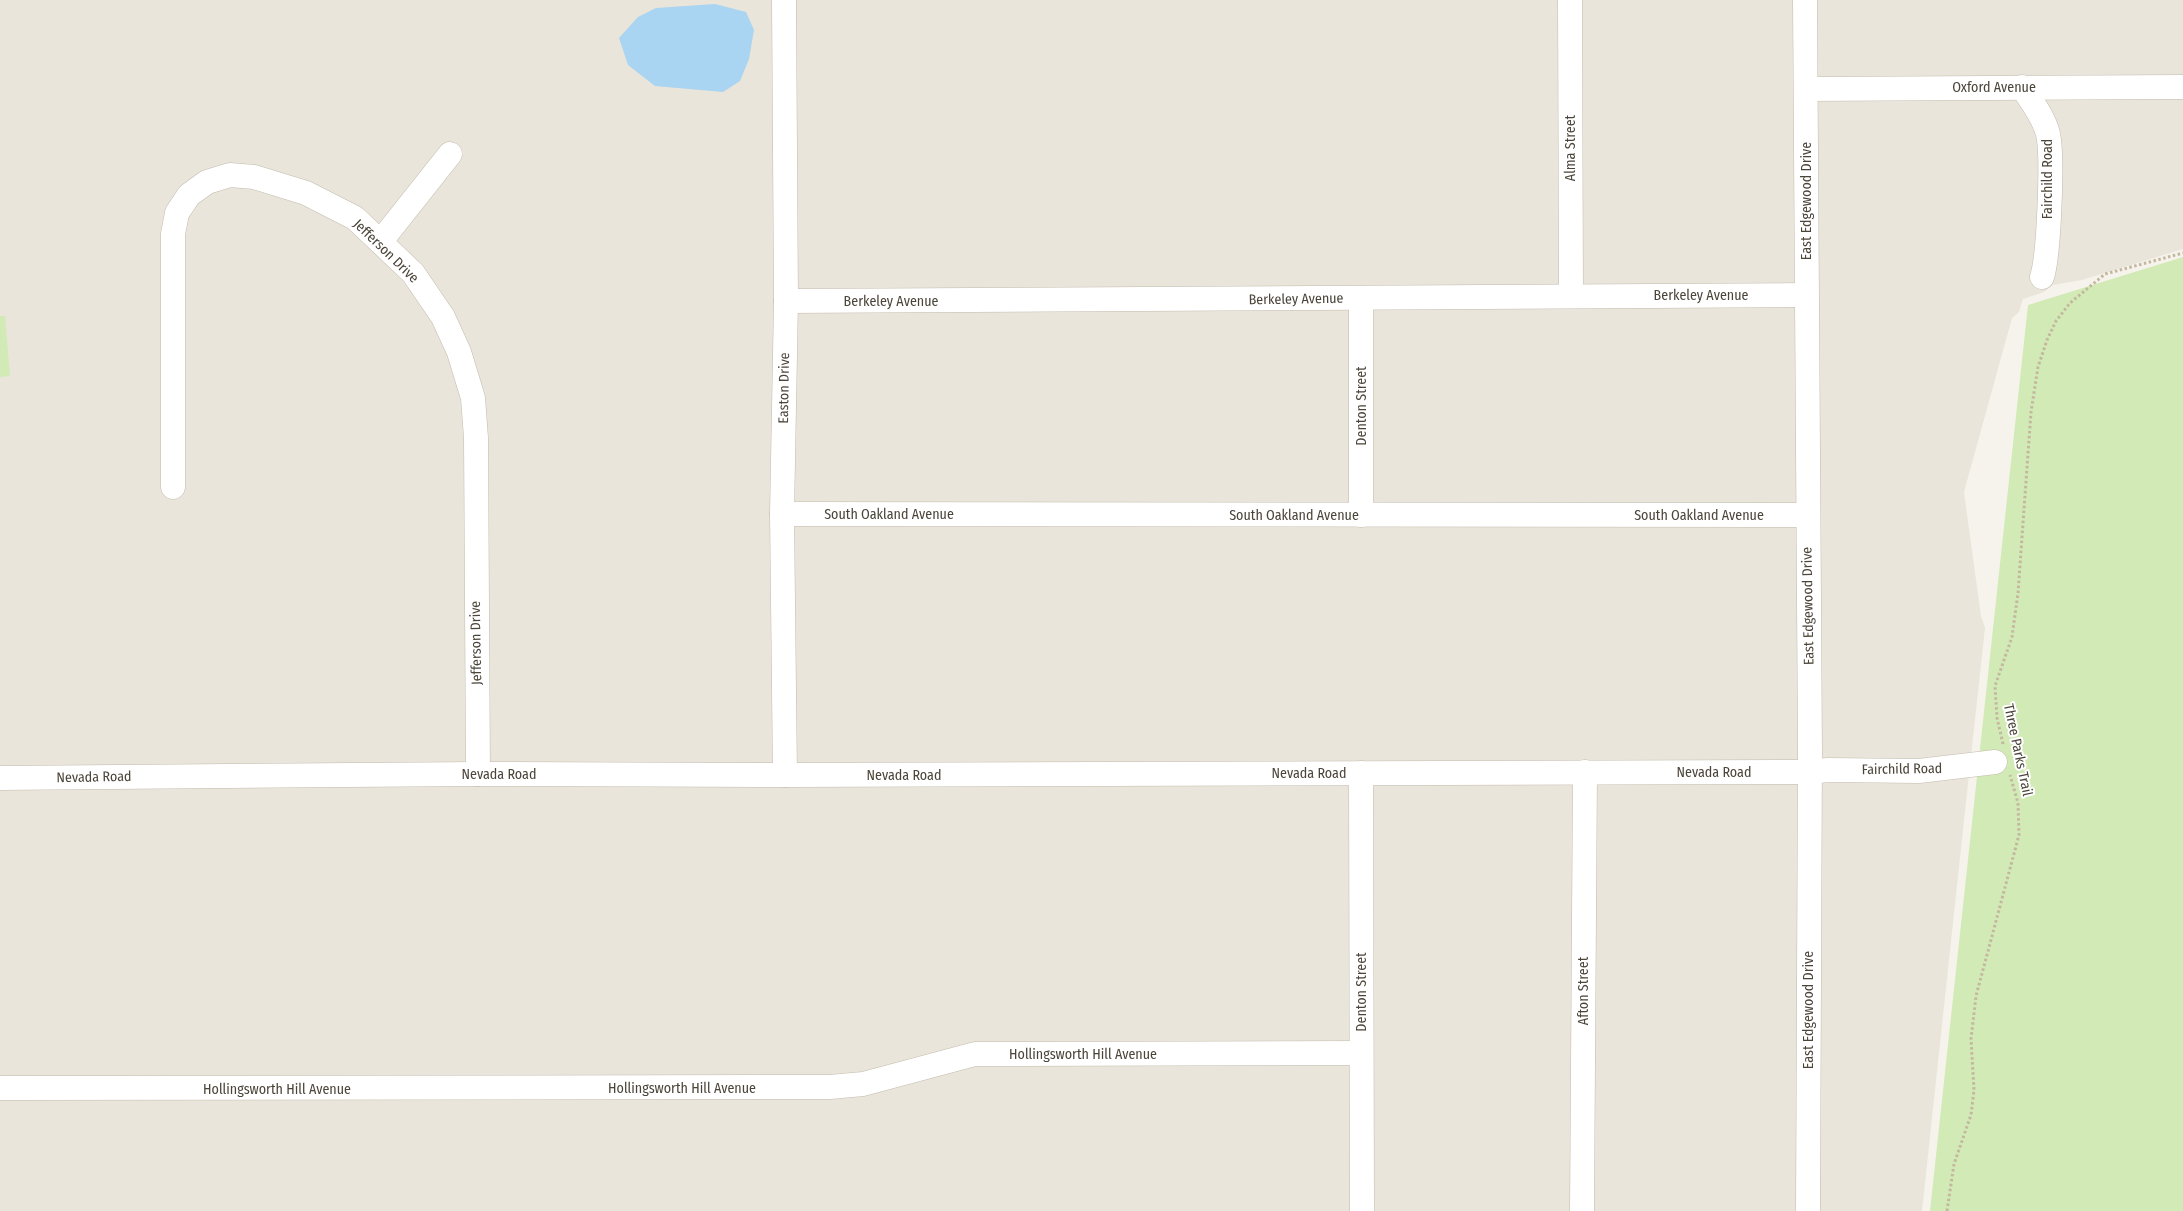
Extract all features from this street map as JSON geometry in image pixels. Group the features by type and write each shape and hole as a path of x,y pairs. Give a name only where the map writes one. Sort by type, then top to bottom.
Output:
{"street":[{"name":"Easton Drive","path":"784,0 786,301 782,514 785,775"},
{"name":"Alma Street","path":"1570,0 1571,296"},
{"name":"East Edgewood Drive","path":"1805,0 1808,1211"},
{"name":"Fairchild Road","path":"2022,87 2040,114 2048,135 2047,252 2042,277"},
{"name":"Oxford Avenue","path":"1806,89 2183,87"},
{"path":"381,241 450,154"},
{"name":"Jefferson Drive","path":"173,487 173,234 177,213 189,195 207,182 230,175 254,176 314,198 355,218 413,273 443,317 459,352 473,398 476,438 478,774"},
{"name":"Berkeley Avenue","path":"786,301 1806,295"},
{"name":"Denton Street","path":"1360,515 1361,298"},
{"name":"South Oakland Avenue","path":"782,514 1807,515"},
{"name":"Fairchild Road","path":"1808,772 1828,770 1919,771 2002,758"},
{"name":"Afton Street","path":"1582,1211 1585,772"},
{"name":"Nevada Road","path":"0,778 478,774 1808,772"},
{"name":"Denton Street","path":"1361,773 1360,1053 1362,1211"},
{"name":"Hollingsworth Hill Avenue","path":"0,1088 830,1087 863,1084 975,1054 1360,1053"}],"path":[{"name":"Three Parks Trail","path":"1947,1211 1954,1164 1971,1115 1974,1090 1971,1039 1976,996 2018,835 2018,803 2002,758 1995,686 2012,637 2018,594 2031,412 2038,368 2046,340 2056,321 2070,303 2105,274 2183,253"}],"shaded area":[{"path":"0,0 774,0 775,767 488,765 483,397 393,240 464,153 448,142 379,227 227,167 163,234 163,495 183,495 183,234 186,216 196,200 212,190 232,184 252,185 302,201 349,225 406,278 434,321 450,354 463,399 466,439 468,765 0,769","holes":["656,8 683,8 740,81"]},
{"path":"793,0 1560,0 1562,288 796,292"},
{"path":"1579,0 1795,0 1796,286 1581,287"},
{"path":"1815,0 2183,0 2183,78 2027,78 2025,75 2019,78 1816,80"},
{"path":"2016,96 2036,128 2040,150 2037,251 2030,283 2049,288 2054,273 2039,96 2183,96 2183,249 2082,280 2053,285 2044,292 2023,299 2019,312 2012,318 1964,492 1981,616 1985,628 1971,756 1918,762 1819,762 1816,98"},
{"path":"1796,304 1797,506 1370,506 1371,307"},
{"path":"1351,307 1351,506 792,505 796,310"},
{"path":"792,522 1797,524 1799,763 795,767"},
{"path":"1969,774 1922,1211 1818,1211 1818,780"},
{"path":"1575,781 1572,1211 1372,1211 1371,782"},
{"path":"1595,781 1798,781 1798,1211 1592,1211"},
{"path":"1351,782 1351,1044 975,1045 861,1075 0,1079 0,787"},
{"path":"1351,1062 1352,1211 0,1211 0,1097 700,1097 976,1063"}],"green space":[{"path":"2183,257 2183,1211 1930,1211 2028,305"},
{"path":"0,316 5,316 10,376 0,377"}],"water":[{"path":"715,4 746,12 754,30 749,59 740,81 723,92 655,86 628,65 619,38 638,17 656,8"}]}
